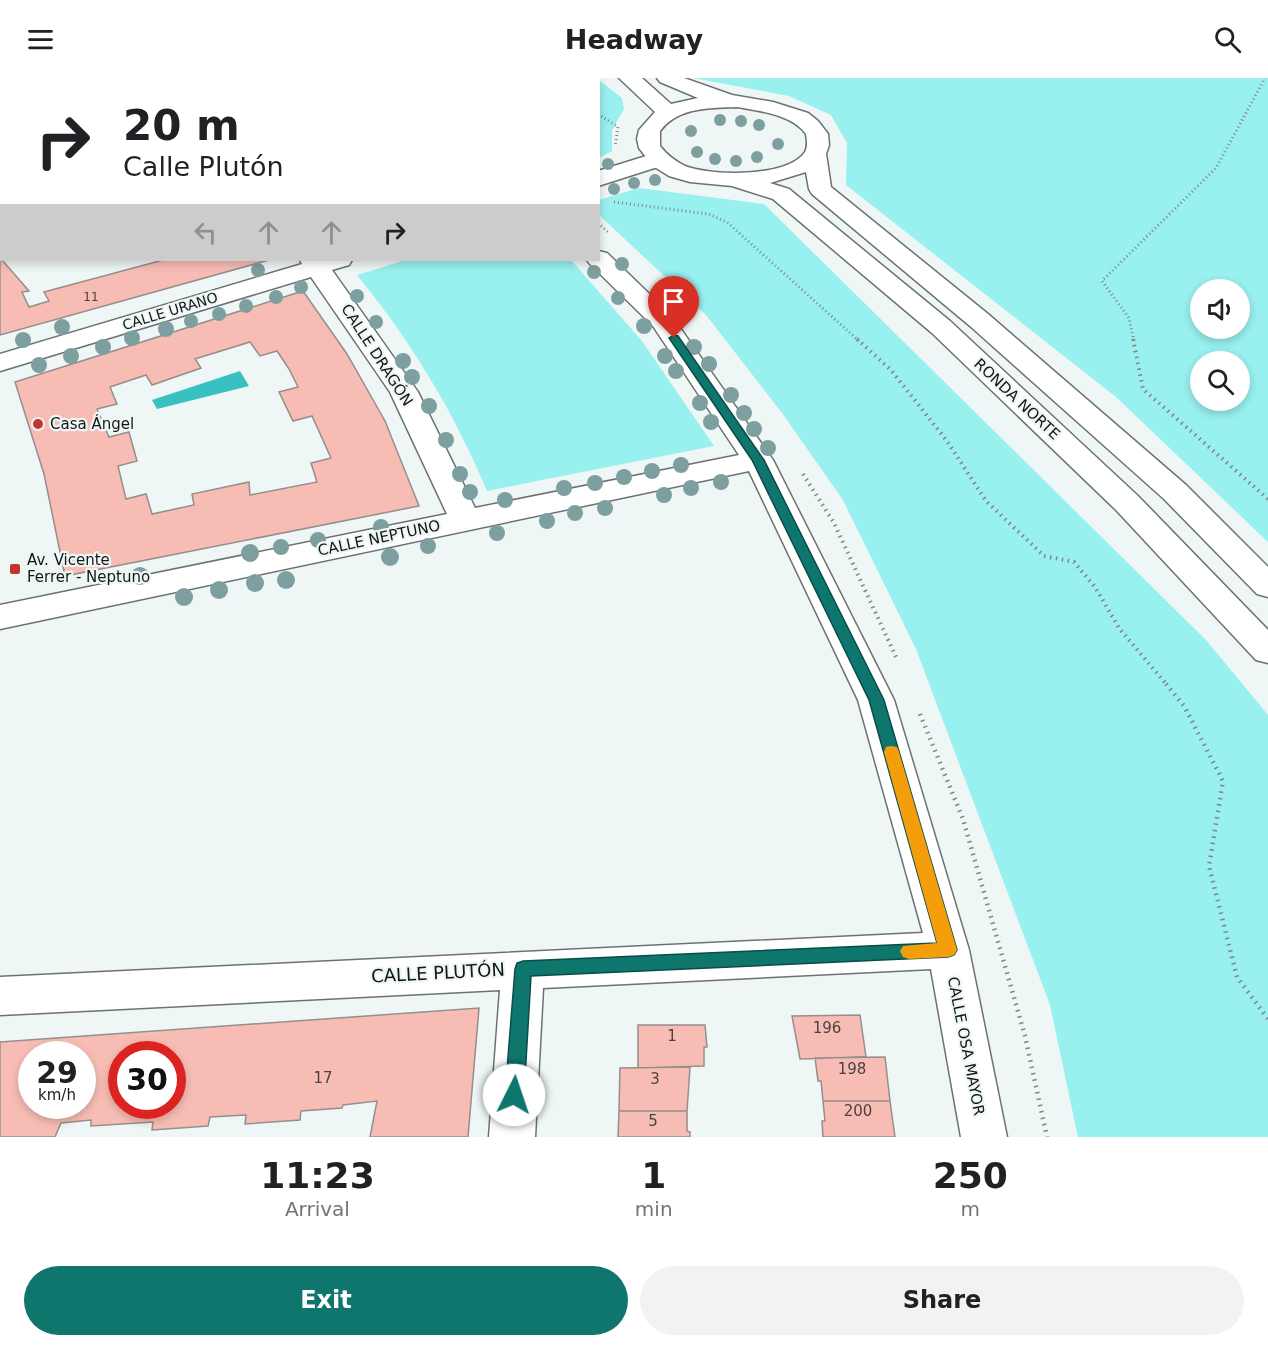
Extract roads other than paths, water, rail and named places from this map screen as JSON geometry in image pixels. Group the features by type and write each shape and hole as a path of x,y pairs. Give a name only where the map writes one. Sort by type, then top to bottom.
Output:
{"street":[{"path":"628,78 643,88 668,113"},
{"path":"667,78 700,92 785,110 803,119 815,130 819,142 815,155 820,189 979,320 1166,484 1268,586"},
{"path":"737,101 711,102 688,106 668,113 655,123 648,135 649,147 658,159 673,168 692,175 739,181 787,173 804,165 815,155"},
{"path":"600,178 658,159"},
{"name":"RONDA NORTE","path":"739,181 781,194 941,327 1127,503 1268,651"},
{"name":"CALLE OSA MAYOR","path":"600,260 662,321 758,460 876,700 948,950 984,1137"},
{"name":"CALLE URANO","path":"0,363 323,262"},
{"name":"CALLE DRAGÓN","path":"323,262 404,392 465,520"},
{"name":"CALLE NEPTUNO","path":"0,617 758,460"},
{"name":"CALLE PLUTÓN","path":"0,996 948,950"},
{"path":"512,1137 523,969"}],"place":[{"name":"Casa Ángel","path":"38,424"},
{"name":"Av. Vicente Ferrer - Neptuno","path":"15,569"}]}
